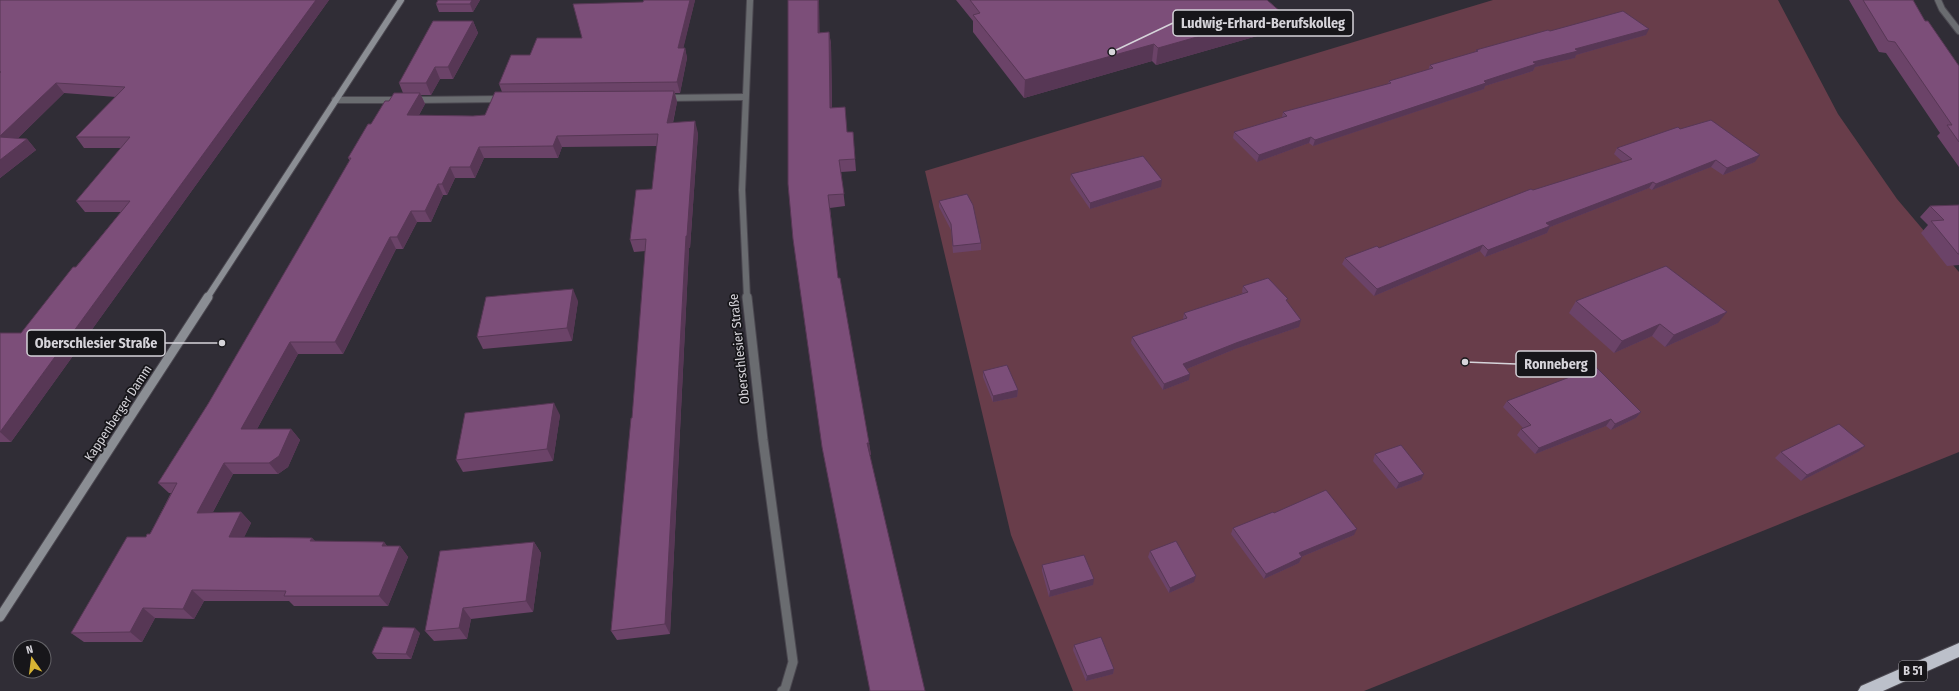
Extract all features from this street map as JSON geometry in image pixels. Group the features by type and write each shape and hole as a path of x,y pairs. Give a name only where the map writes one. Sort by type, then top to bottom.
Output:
{"highway":[{"name":"B 51","path":"1866,691 1959,650"}],"main road":[{"name":"Kappenberger Damm","path":"0,617 401,0"}],"street":[{"name":"Oberschlesier Straße","path":"750,0 744,97 742,215 745,272 758,400 793,662 785,689 782,691"},
{"path":"1938,0 1942,9 1959,31"},
{"path":"658,98 744,97"},
{"path":"335,100 508,99"}],"shaded area":[{"path":"1493,0 1778,0 1838,114 1897,199 1959,272 1959,452 1364,691 1073,691 1011,535 925,171"}],"building":[{"path":"0,0 316,0 0,432 0,333 21,333 73,267 76,267 130,201 76,201 130,137 76,137 125,87 56,83 0,136"},
{"path":"438,0 472,0 470,4 436,4"},
{"path":"644,0 690,0 678,48 685,48 677,82 499,84 511,55 530,55 537,38 582,38 573,4 643,2"},
{"path":"788,0 818,0 818,33 829,32 830,108 845,107 847,132 853,132 855,159 839,160 844,194 828,195 838,278 840,278 869,443 867,443 925,691 870,691 822,447 793,239 788,184"},
{"path":"970,0 1267,0 1282,13 1158,48 1154,44 1025,80 973,15 980,13"},
{"path":"1863,0 1913,0 1925,21 1928,21 1959,66 1959,142 1947,125 1952,125 1895,42 1888,41"},
{"path":"1623,11 1649,29 1575,49 1578,51 1533,62 1536,64 1484,81 1486,83 1315,140 1311,137 1259,155 1234,132 1287,116 1283,112 1391,83 1389,81 1433,68 1430,65 1478,51 1476,50"},
{"path":"433,21 473,21 448,67 435,67 426,83 399,83"},
{"path":"674,91 667,123 695,121 686,236 665,624 611,631 632,418 646,239 630,240 636,190 652,189 658,134 557,136 553,146 479,147 470,167 450,167 442,184 438,184 425,211 411,211 397,237 390,237 335,342 290,342 241,429 291,429 279,456 269,463 224,463 197,513 241,512 229,537 312,538 310,541 384,542 382,546 400,546 379,596 284,596 286,591 192,590 183,609 143,608 130,632 71,633 127,537 146,537 147,534 150,534 177,483 158,483 208,404 351,158 348,158 368,124 371,124 385,101 389,101 394,93 420,93 407,115 473,116 485,115 495,92"},
{"path":"1711,120 1760,155 1727,168 1716,160 1656,184 1653,182 1546,223 1550,226 1488,250 1483,245 1377,289 1345,258 1377,246 1379,248 1531,189 1533,190 1632,159 1617,148 1678,127 1680,129"},
{"path":"0,137 27,139 0,160"},
{"path":"1143,156 1162,180 1090,203 1071,174"},
{"path":"967,194 973,205 981,243 953,246 951,224 939,201"},
{"path":"1959,205 1958,254 1931,221 1944,220 1930,206"},
{"path":"1666,266 1727,312 1674,335 1660,324 1622,341 1576,301"},
{"path":"1268,278 1288,299 1286,300 1301,320 1183,364 1190,374 1164,384 1132,337 1187,318 1184,313 1248,292 1243,286"},
{"path":"573,289 567,328 477,337 486,297"},
{"path":"1007,365 1018,390 993,396 983,371"},
{"path":"1596,367 1641,412 1615,424 1611,419 1539,448 1521,429 1531,425 1507,401"},
{"path":"554,403 547,449 456,460 465,413"},
{"path":"1839,424 1865,446 1807,475 1781,452"},
{"path":"1401,445 1424,474 1399,483 1375,454"},
{"path":"1326,490 1357,529 1299,553 1302,557 1266,574 1233,528 1273,512 1274,513"},
{"path":"1176,541 1196,576 1170,588 1150,551"},
{"path":"534,542 526,601 463,608 459,628 425,631 440,551"},
{"path":"1084,555 1094,579 1050,591 1042,565"},
{"path":"383,627 415,628 406,654 372,653"},
{"path":"1101,637 1114,669 1087,676 1074,645"}],"place":[{"name":"Ludwig-Erhard-Berufskolleg","path":"1112,52"},
{"name":"Oberschlesier Straße","path":"222,343"},
{"name":"Ronneberg","path":"1465,362"}]}
